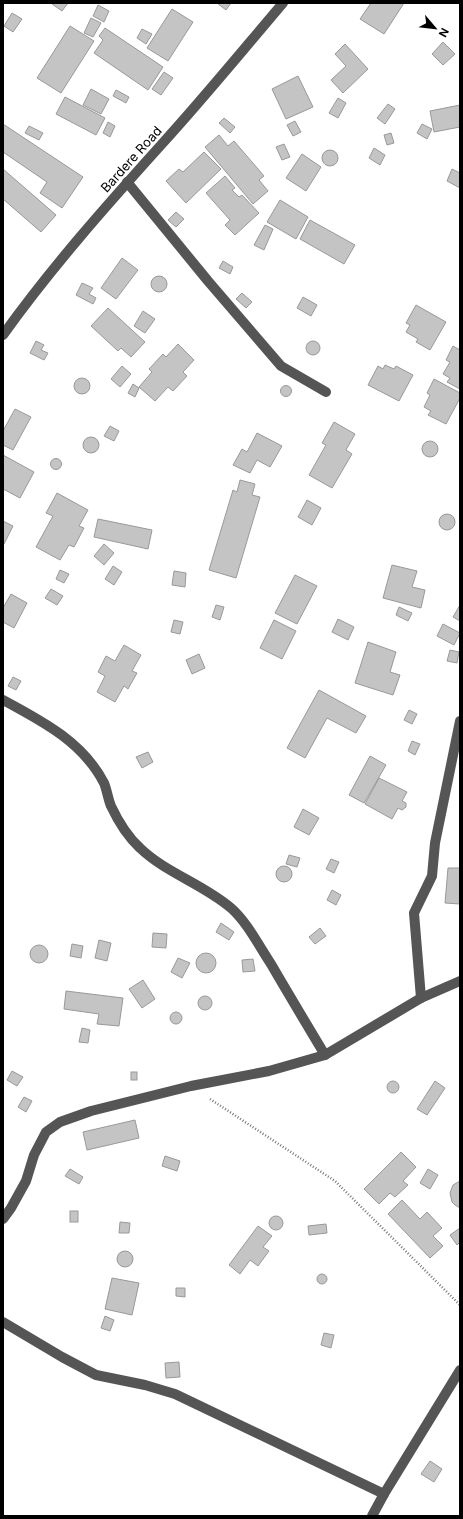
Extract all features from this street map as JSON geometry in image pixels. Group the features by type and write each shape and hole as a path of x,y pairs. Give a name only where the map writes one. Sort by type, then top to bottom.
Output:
{"street":[{"name":"Bardere Road","path":"3,335 32,296 127,182 162,145 283,3"},
{"path":"127,182 208,281 281,366 326,392"},
{"path":"3,700 46,723 83,754 96,769 105,785 111,805 124,831 140,848 158,862 210,893 231,908 252,933 325,1055"},
{"path":"421,998 414,913 432,876 435,843 460,721"},
{"path":"3,1219 26,1181 34,1155 46,1132 60,1122 91,1111 191,1086 269,1071 325,1055 421,998 460,981"},
{"path":"3,1322 96,1375 145,1385 175,1394 384,1494"},
{"path":"372,1516 460,1370"}],"path":[{"path":"191,1086 335,1181 460,1305"}],"building":[{"path":"52,3 68,3 62,11"},
{"path":"217,3 231,3 226,10"},
{"path":"371,3 404,3 384,34 360,19"},
{"path":"98,5 109,11 104,22 93,16"},
{"path":"172,9 193,22 168,61 147,48"},
{"path":"12,13 22,19 13,32 4,26"},
{"path":"91,18 101,23 93,37 84,33"},
{"path":"70,26 94,41 61,93 37,78"},
{"path":"105,28 163,67 148,90 94,53 103,40 99,36"},
{"path":"142,29 152,34 146,44 137,38"},
{"path":"443,42 455,54 443,65 432,54"},
{"path":"345,44 368,69 343,93 331,80 346,66 335,54"},
{"path":"164,72 173,78 161,95 152,89"},
{"path":"298,76 313,107 286,119 272,89"},
{"path":"91,89 109,99 101,114 83,105"},
{"path":"116,90 129,97 126,103 113,96"},
{"path":"65,97 105,118 96,135 56,114"},
{"path":"338,98 346,103 338,118 329,113"},
{"path":"388,104 395,109 385,124 377,118"},
{"path":"460,105 460,127 434,132 430,111"},
{"path":"224,118 235,127 230,133 219,123"},
{"path":"295,121 301,132 293,136 287,125"},
{"path":"108,122 115,126 110,137 103,133"},
{"path":"3,124 83,177 62,208 40,193 47,182 3,152"},
{"path":"422,124 432,129 427,139 417,133"},
{"path":"29,126 43,133 39,140 25,133"},
{"path":"391,133 394,143 387,145 384,135"},
{"path":"219,135 228,146 234,141 264,176 259,180 268,191 253,204 205,147"},
{"path":"284,144 290,157 282,160 276,147"},
{"path":"374,148 385,155 380,165 369,158"},
{"path":"330,150 336,152 338,158 336,164 330,166 324,164 322,158 324,152"},
{"path":"204,152 221,169 186,203 166,181 179,169 183,172"},
{"path":"302,154 321,167 306,191 286,178"},
{"path":"3,169 56,215 41,232 3,199"},
{"path":"452,169 460,173 460,188 447,181"},
{"path":"225,176 235,188 232,190 239,197 242,195 259,213 235,235 225,225 230,220 206,193"},
{"path":"280,200 308,217 296,239 267,222"},
{"path":"176,212 184,219 176,227 168,220"},
{"path":"310,220 355,245 344,264 300,239"},
{"path":"265,225 273,229 264,250 254,245"},
{"path":"122,258 138,270 116,299 101,288"},
{"path":"223,261 233,267 230,274 219,268"},
{"path":"159,276 166,281 167,284 162,291 159,292 152,287 151,284 156,277"},
{"path":"82,283 93,288 89,294 96,298 93,304 76,295"},
{"path":"242,293 252,302 246,308 236,299"},
{"path":"303,297 317,305 311,316 297,308"},
{"path":"416,305 446,322 430,350 416,342 418,339 406,332 410,325 406,323"},
{"path":"108,308 145,342 131,357 121,348 118,351 91,326"},
{"path":"143,311 155,319 145,333 134,326"},
{"path":"36,341 44,345 41,350 48,353 44,360 30,353"},
{"path":"313,341 318,343 320,348 318,353 313,355 308,353 306,348 308,343"},
{"path":"178,344 194,360 183,372 187,376 173,391 168,387 155,401 139,387 152,372 149,369 163,354 166,357"},
{"path":"453,346 460,350 460,389 447,382 450,378 443,374 450,362 446,360"},
{"path":"385,365 394,369 396,366 413,375 399,401 368,385 378,366 383,369"},
{"path":"122,366 131,374 120,387 111,379"},
{"path":"82,378 89,383 90,386 85,393 82,394 75,389 74,386 79,379"},
{"path":"434,379 460,393 460,398 446,424 428,415 431,411 424,407 430,395 427,393"},
{"path":"133,384 139,388 135,397 128,393"},
{"path":"286,385 290,387 292,391 290,395 286,397 282,395 280,391 282,387"},
{"path":"15,409 31,417 13,450 3,445 3,431"},
{"path":"334,422 355,434 346,450 352,454 332,488 309,475 326,445 322,443"},
{"path":"110,426 119,431 114,441 104,436"},
{"path":"257,433 282,446 270,467 257,460 250,473 233,465 242,449 247,452"},
{"path":"91,437 98,442 99,445 94,452 91,453 84,448 83,445 88,438"},
{"path":"427,441 433,441 438,446 436,455 433,457 427,457 422,452 422,446"},
{"path":"3,455 34,472 20,498 3,489"},
{"path":"56,458 60,460 62,464 60,468 56,470 52,468 50,464 52,460"},
{"path":"240,480 255,484 252,495 260,497 236,578 209,570 233,490 237,492"},
{"path":"57,493 88,510 79,526 84,528 74,547 69,545 60,560 36,547 53,516 46,513"},
{"path":"307,500 321,508 312,525 298,517"},
{"path":"447,514 454,519 455,522 450,529 447,530 440,525 439,522 444,515"},
{"path":"98,519 152,530 148,549 94,537"},
{"path":"3,521 13,526 4,544 3,543"},
{"path":"104,544 114,553 104,565 94,556"},
{"path":"392,565 417,571 412,587 425,590 421,608 383,598"},
{"path":"113,566 122,572 114,585 105,579"},
{"path":"60,570 69,574 64,583 56,579"},
{"path":"174,571 186,573 185,587 172,585"},
{"path":"295,575 317,586 297,624 275,613"},
{"path":"51,589 63,596 57,605 45,598"},
{"path":"11,594 27,603 14,628 3,622 3,608"},
{"path":"216,605 224,607 220,620 212,617"},
{"path":"460,605 460,621 453,617"},
{"path":"399,607 412,613 408,621 396,615"},
{"path":"338,619 354,627 348,640 332,632"},
{"path":"174,620 183,622 180,634 171,632"},
{"path":"274,620 296,631 282,659 260,648"},
{"path":"443,624 460,633 454,645 437,636"},
{"path":"368,642 396,652 390,672 400,675 393,695 355,683"},
{"path":"124,645 141,655 132,671 137,673 128,689 124,686 115,702 97,692 105,676 98,672 106,656 115,661"},
{"path":"450,650 459,652 457,663 447,661"},
{"path":"199,654 205,668 192,674 186,660"},
{"path":"13,677 21,681 16,690 8,686"},
{"path":"319,690 366,716 356,733 327,718 305,758 287,748"},
{"path":"409,710 417,714 412,724 404,720"},
{"path":"412,741 420,744 415,755 408,751"},
{"path":"148,752 153,762 142,768 136,757"},
{"path":"370,756 386,765 364,803 349,795"},
{"path":"379,778 407,792 402,801 406,803 406,807 402,810 398,808 392,819 365,804"},
{"path":"303,809 319,818 309,835 294,827"},
{"path":"289,855 300,858 297,867 286,864"},
{"path":"331,859 339,862 334,873 326,869"},
{"path":"284,866 290,868 292,874 290,880 284,882 278,880 276,874 278,868"},
{"path":"448,868 460,868 460,904 445,903"},
{"path":"332,890 341,895 336,905 327,900"},
{"path":"221,923 234,932 229,940 216,932"},
{"path":"320,928 326,936 315,944 309,937"},
{"path":"153,933 167,934 166,948 152,947"},
{"path":"99,940 111,943 107,961 95,958"},
{"path":"72,944 83,946 81,958 70,956"},
{"path":"39,945 45,948 48,954 45,960 39,963 33,960 30,954 33,948"},
{"path":"206,953 213,956 216,963 213,970 206,973 199,970 196,963 199,956"},
{"path":"178,958 190,963 182,978 171,972"},
{"path":"253,959 255,971 243,972 242,960"},
{"path":"143,980 155,999 142,1008 129,989"},
{"path":"66,991 123,998 119,1026 97,1024 99,1014 64,1009"},
{"path":"205,996 210,998 212,1003 210,1008 205,1010 200,1008 198,1003 200,998"},
{"path":"176,1012 180,1014 182,1018 180,1022 176,1024 172,1022 170,1018 172,1014"},
{"path":"82,1028 90,1030 88,1043 79,1042"},
{"path":"12,1071 23,1077 17,1086 7,1080"},
{"path":"131,1072 137,1072 137,1080 131,1080"},
{"path":"395,1081 398,1082 398,1092 391,1093 388,1092 387,1085 388,1082"},
{"path":"435,1081 445,1088 427,1115 417,1109"},
{"path":"24,1097 32,1101 26,1112 18,1107"},
{"path":"135,1120 139,1138 87,1150 83,1132"},
{"path":"401,1152 416,1167 403,1181 408,1185 395,1197 390,1193 379,1204 364,1189"},
{"path":"165,1156 180,1161 177,1171 162,1166"},
{"path":"70,1169 83,1177 79,1184 65,1176"},
{"path":"428,1169 438,1175 430,1189 420,1183"},
{"path":"460,1181 460,1208 452,1202 450,1193 453,1185"},
{"path":"402,1200 420,1219 427,1212 442,1228 433,1236 443,1246 430,1258 388,1214"},
{"path":"70,1211 78,1211 78,1222 70,1222"},
{"path":"276,1216 281,1218 283,1223 281,1228 276,1230 271,1228 269,1223 271,1218"},
{"path":"120,1222 130,1223 129,1233 119,1233"},
{"path":"326,1224 327,1233 309,1235 308,1226"},
{"path":"258,1226 272,1236 263,1247 269,1251 258,1266 250,1260 240,1274 229,1265"},
{"path":"460,1228 460,1242 457,1245 450,1235"},
{"path":"122,1251 128,1251 133,1256 131,1265 128,1267 122,1267 117,1262 117,1256"},
{"path":"320,1274 324,1274 327,1279 324,1284 320,1284 317,1281 317,1277"},
{"path":"112,1278 139,1283 132,1315 105,1309"},
{"path":"176,1288 185,1288 185,1297 176,1296"},
{"path":"105,1316 114,1320 110,1331 101,1328"},
{"path":"324,1333 334,1335 331,1348 321,1345"},
{"path":"179,1362 180,1377 166,1378 165,1363"},
{"path":"430,1461 442,1469 434,1482 421,1474"}]}
